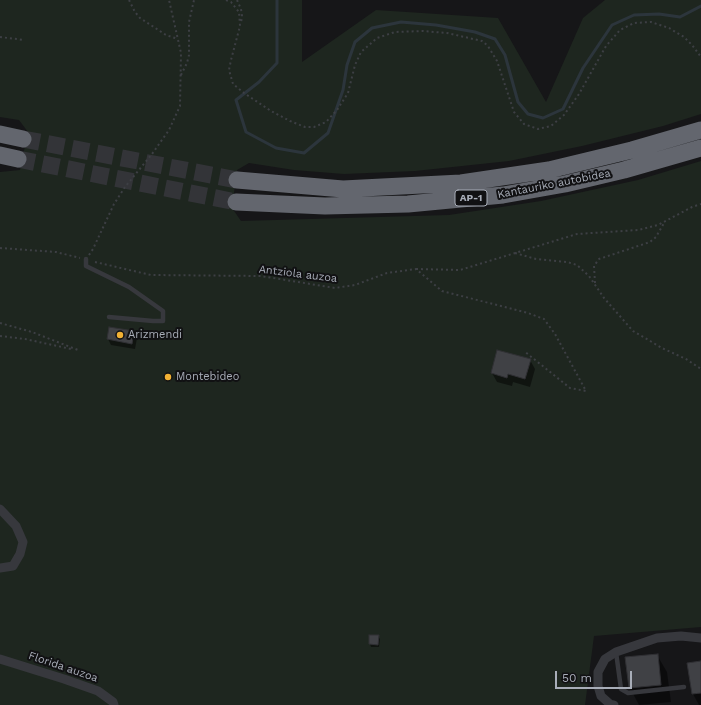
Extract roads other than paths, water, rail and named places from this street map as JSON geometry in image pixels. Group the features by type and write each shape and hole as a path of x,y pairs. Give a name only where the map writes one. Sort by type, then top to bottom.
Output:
{"highway":[{"name":"Kantauriko autobidea","path":"238,180 343,189 461,183 550,170 632,150 701,130"},
{"path":"0,134 23,139"},
{"name":"Kantauriko autobidea","path":"236,202 325,206 408,204 503,195 565,184 624,170 701,148"},
{"path":"0,154 18,159"}],"street":[{"path":"0,509 16,526 23,542 20,554 13,566 0,568"},
{"path":"614,705 610,704 602,696 598,686 598,672 605,659 616,652 657,638 681,636 701,638"},
{"name":"Florida auzoa","path":"0,659 98,691 113,702 114,705"}],"lane":[{"path":"86,259 86,266 129,287 163,311 163,321 109,317"},
{"path":"616,652 621,689 628,693 684,687"}],"waterway":[{"path":"277,0 277,63 259,82 236,100 246,132 276,148 304,153 328,133 343,90 347,65 355,42 372,28 401,22 436,25 475,32 495,39 505,55 518,102 528,114 543,118 563,109 583,68 612,25 634,15 659,14 680,17 701,6"}],"tunnel":[{"path":"23,139 237,180"},
{"path":"18,159 236,202"}],"place":[{"name":"Arizmendi","path":"120,335"},
{"name":"Montebideo","path":"168,377"}]}
